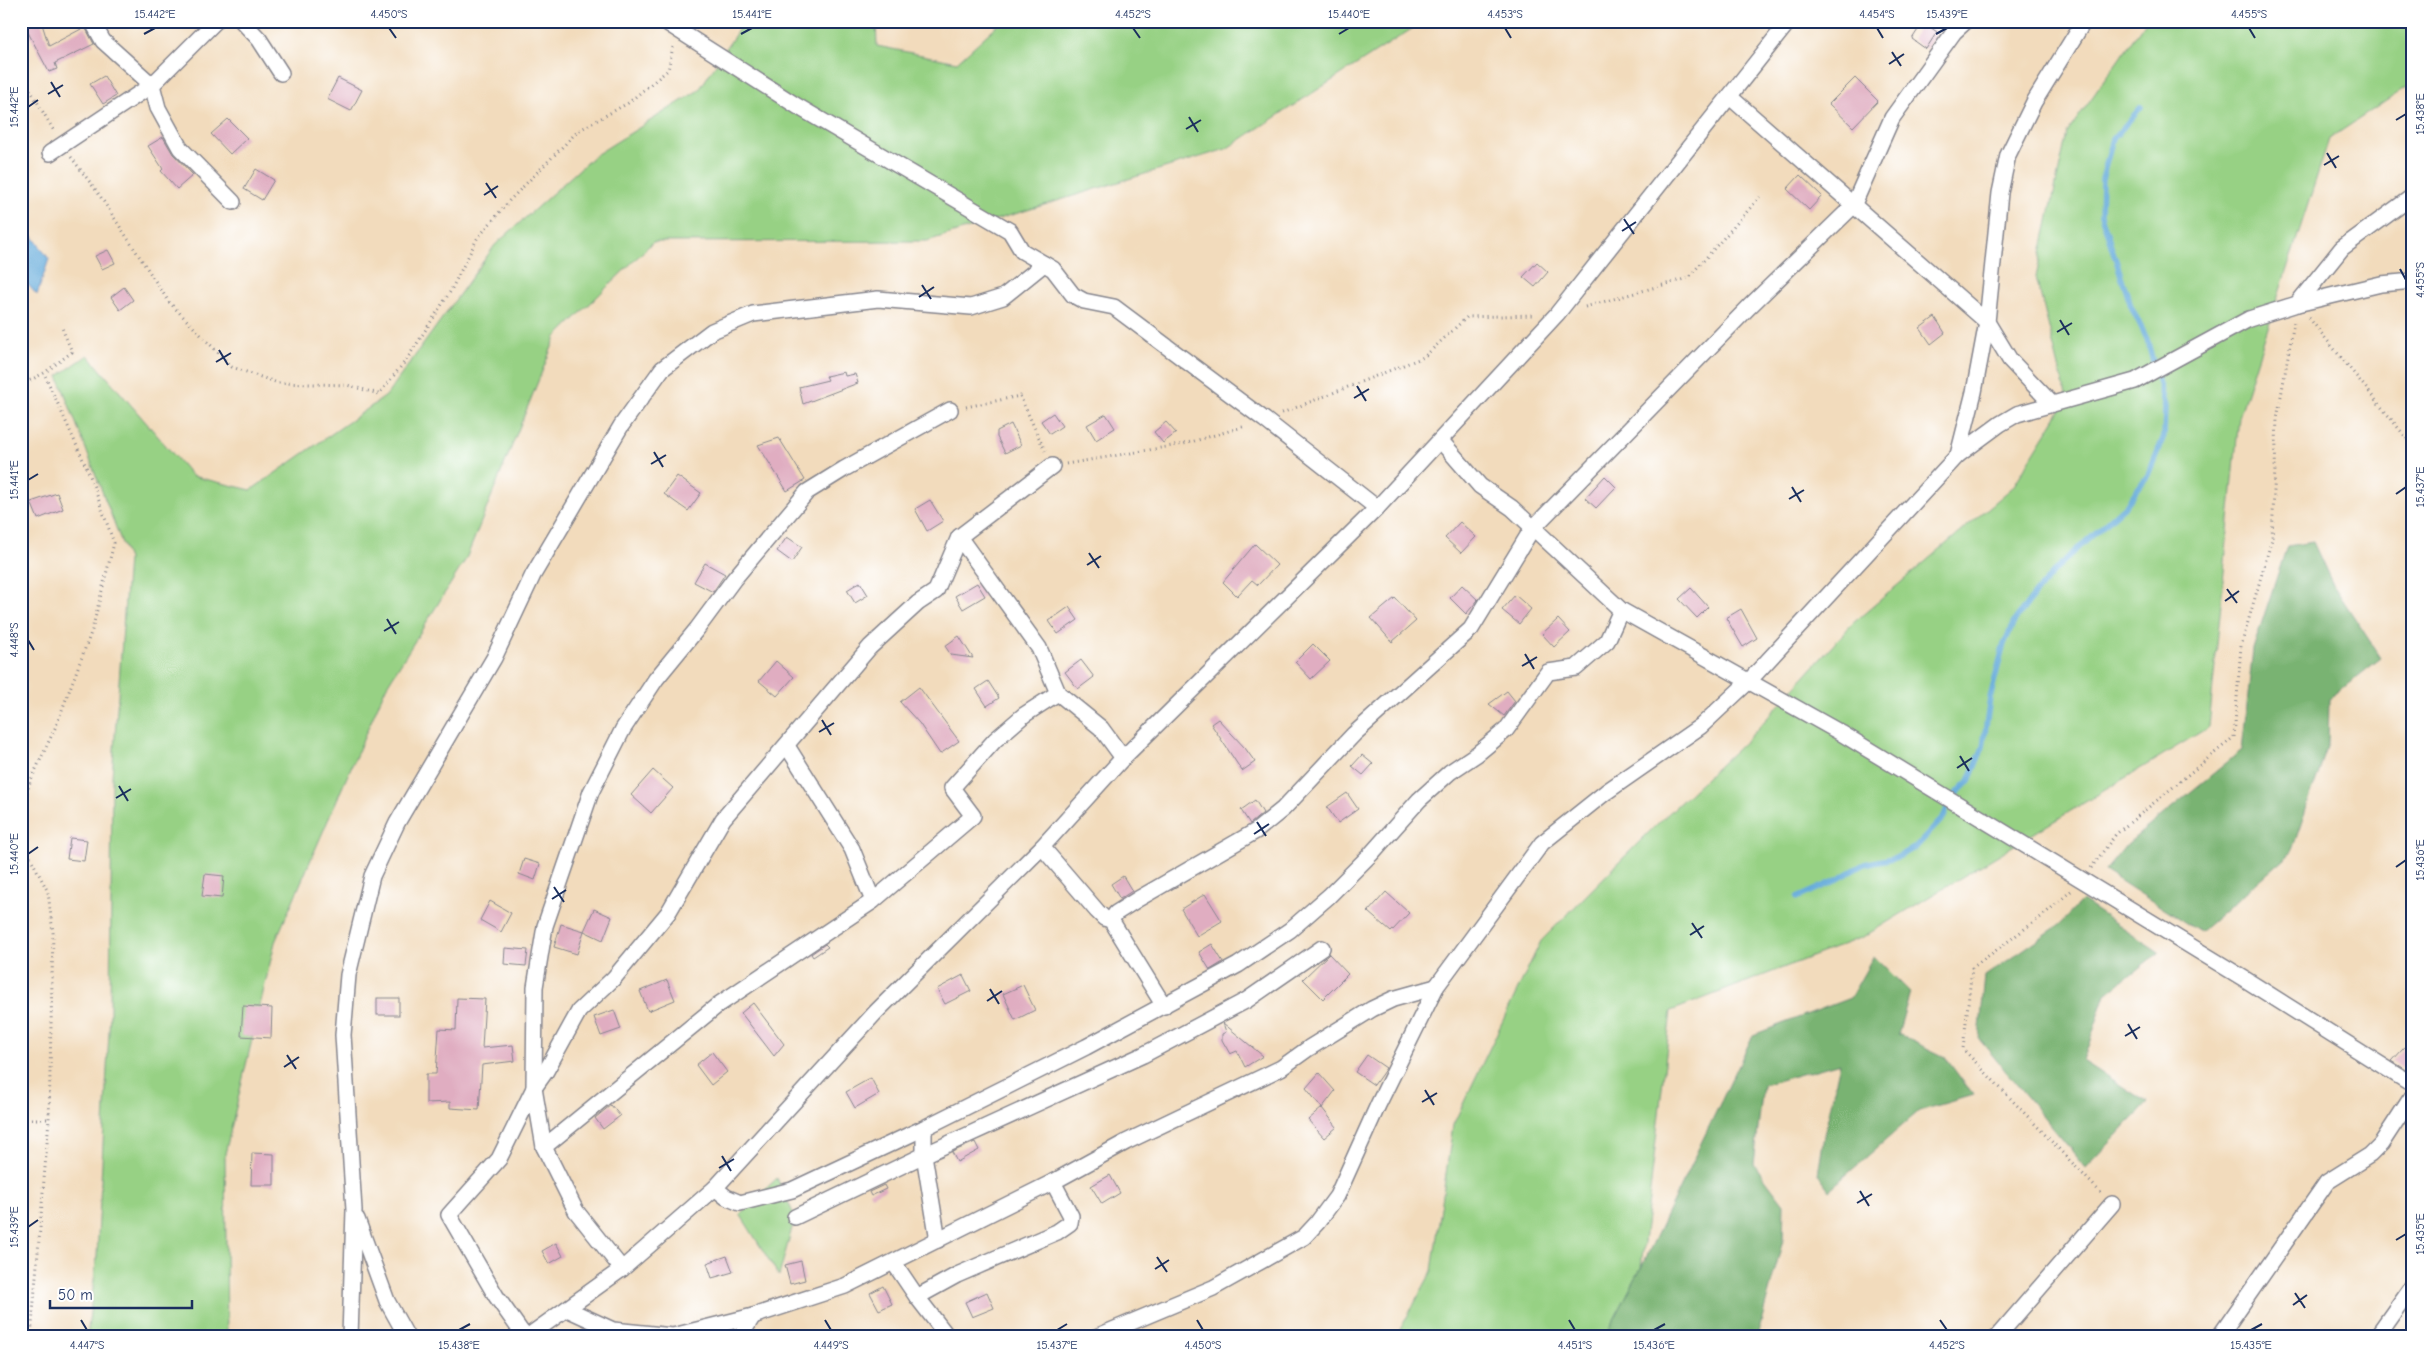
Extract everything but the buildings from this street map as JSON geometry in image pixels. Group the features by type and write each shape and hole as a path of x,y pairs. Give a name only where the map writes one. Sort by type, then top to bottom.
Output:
{"street":[{"path":"92,21 103,41 152,85 158,108 180,148 233,202"},
{"path":"56,148 152,85 216,21"},
{"path":"242,21 259,39 281,73"},
{"path":"664,21 797,106 1010,231 1022,251 1053,269 1073,294 1084,301 1114,306 1266,420 1377,508"},
{"path":"1052,466 959,537 936,591 918,602 870,647 723,819 668,913 614,978 579,1011 546,1071 534,1088 499,1159 449,1215 496,1296 526,1337 622,1270 715,1188 876,1012 1042,847 1123,758 1377,508 1557,314 1789,21"},
{"path":"1110,920 1116,913 1138,898 1256,830 1273,818 1354,734 1471,629 1532,529 1742,313 1853,206 1892,118 1954,32 1966,21"},
{"path":"1958,455 1974,392 1987,322 2000,193 2008,154 2034,102 2084,21"},
{"path":"1730,97 1987,322 2010,360 2051,403"},
{"path":"2297,304 2342,248 2413,196"},
{"path":"350,1337 354,1210 343,1035 348,975 372,876 397,823 494,658 534,576 578,497 621,426 662,370 712,331 753,314 878,299 971,307 1003,297 1044,264"},
{"path":"1096,1337 1213,1288 1304,1236 1317,1223 1337,1196 1382,1097 1436,987 1542,844 1606,792 1701,726 1748,682 1958,455 2017,414 2134,381 2249,319 2297,304 2382,284 2413,281"},
{"path":"622,1270 576,1211 544,1147 534,1088 535,987 545,926 591,792 623,729 656,679 697,629 734,578 807,492 844,469 950,410"},
{"path":"1440,441 1480,486 1512,508 1532,529 1621,610 1841,733 2242,978 2413,1085"},
{"path":"959,537 1040,648 1058,693 1101,728 1123,758"},
{"path":"715,1188 726,1198 740,1203 792,1190 924,1128 1164,1006 1238,965 1296,924 1371,854 1419,800 1450,772 1506,730 1548,672 1576,668 1607,641 1621,610"},
{"path":"544,1147 718,1005 873,901 972,816 952,788 981,753 1024,715 1058,693"},
{"path":"787,746 852,849 873,901"},
{"path":"1042,847 1097,912 1110,920 1164,1006"},
{"path":"795,1217 924,1155 1144,1055 1246,1000 1322,948"},
{"path":"567,1309 613,1330 673,1336 753,1316 845,1286 1053,1182 1126,1142 1281,1068 1309,1048 1372,1009 1393,999 1436,987"},
{"path":"2219,1337 2327,1182 2370,1155 2381,1144 2413,1095"},
{"path":"924,1128 924,1155 938,1240"},
{"path":"916,1297 957,1275 1058,1232 1070,1223 1071,1216 1053,1182"},
{"path":"1997,1337 2112,1204"},
{"path":"354,1210 387,1301 406,1337"},
{"path":"894,1263 916,1297 948,1337"},
{"path":"2376,1337 2413,1285"},
{"path":"740,1337 753,1316"}],"path":[{"path":"25,81 56,148 98,193 169,302 232,367 278,383 347,385 378,394 407,359 450,292 477,239 509,201 578,131 628,103 668,70 677,29"},
{"path":"950,410 1020,396 1052,466 1184,444 1266,420 1424,357 1467,317 1557,314 1688,278 1760,197"},
{"path":"2297,304 2413,446"},
{"path":"2112,1204 1963,1049 1972,968 2040,917 2082,882 2116,834 2234,737 2241,646 2272,539 2277,419 2297,304"},
{"path":"21,384 44,373 72,352 62,328"},
{"path":"21,812 30,782 56,726 92,630 114,543 89,473 44,373"},
{"path":"21,839 48,892 53,933 50,1119 31,1337"},
{"path":"21,1119 50,1119"}],"green space":[{"path":"744,21 876,21 877,46 957,62 1002,21 1424,21 1226,149 927,241 653,242 556,337 466,559 386,687 275,942 225,1154 227,1337 87,1337 97,1256 110,1013 112,777 128,559 58,376 88,355 192,476 251,490 386,396 495,245 594,156 699,90"},
{"path":"2146,21 2413,21 2413,83 2329,139 2239,417 2209,727 1863,937 1671,1011 1641,1268 1605,1337 1396,1337 1432,1271 1453,1125 1541,941 1655,826 1750,737 1852,624 2013,487 2067,399 2036,277 2067,133"},
{"path":"2313,542 2333,585 2381,658 2329,699 2328,745 2291,853 2200,932 2105,871 2127,844 2242,750 2253,649 2287,546"},
{"path":"2082,901 2159,952 2106,994 2083,1061 2148,1103 2086,1168 1979,1039 1985,976 2059,925"},
{"path":"1874,956 1910,992 1898,1034 1945,1057 1973,1095 1919,1111 1829,1190 1818,1174 1824,1135 1840,1063 1763,1085 1754,1164 1784,1204 1783,1240 1757,1337 1605,1337 1641,1268 1753,1035 1850,998"},
{"path":"777,1178 795,1217 779,1276 740,1214"}],"water":[{"path":"21,220 49,259 37,295 21,277"}],"waterway":[{"path":"1797,898 1835,881 1864,864 1898,857 1916,847 1944,817 1950,800 1969,781 1983,747 1990,698 2004,644 2015,620 2061,564 2126,505 2148,475 2164,436 2165,407 2147,339 2131,306 2101,215 2102,179 2113,139 2141,107"}]}
